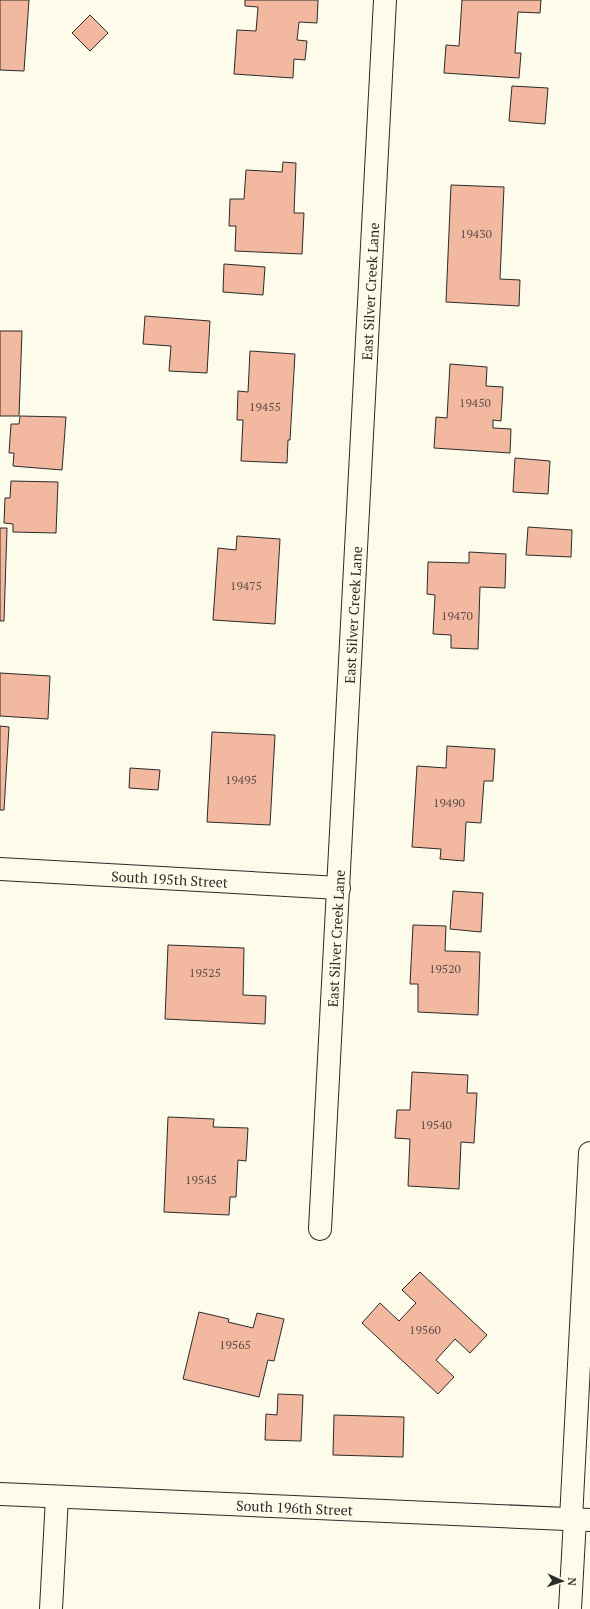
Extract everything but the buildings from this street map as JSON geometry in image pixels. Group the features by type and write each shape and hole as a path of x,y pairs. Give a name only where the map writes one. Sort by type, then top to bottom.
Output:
{"street":[{"name":"East Silver Creek Lane","path":"320,1229 385,0"},
{"name":"South 195th Street","path":"0,869 339,888"},
{"path":"570,1609 579,1520 590,1153"},
{"name":"South 196th Street","path":"0,1494 579,1520"},
{"path":"51,1609 57,1497"}]}
